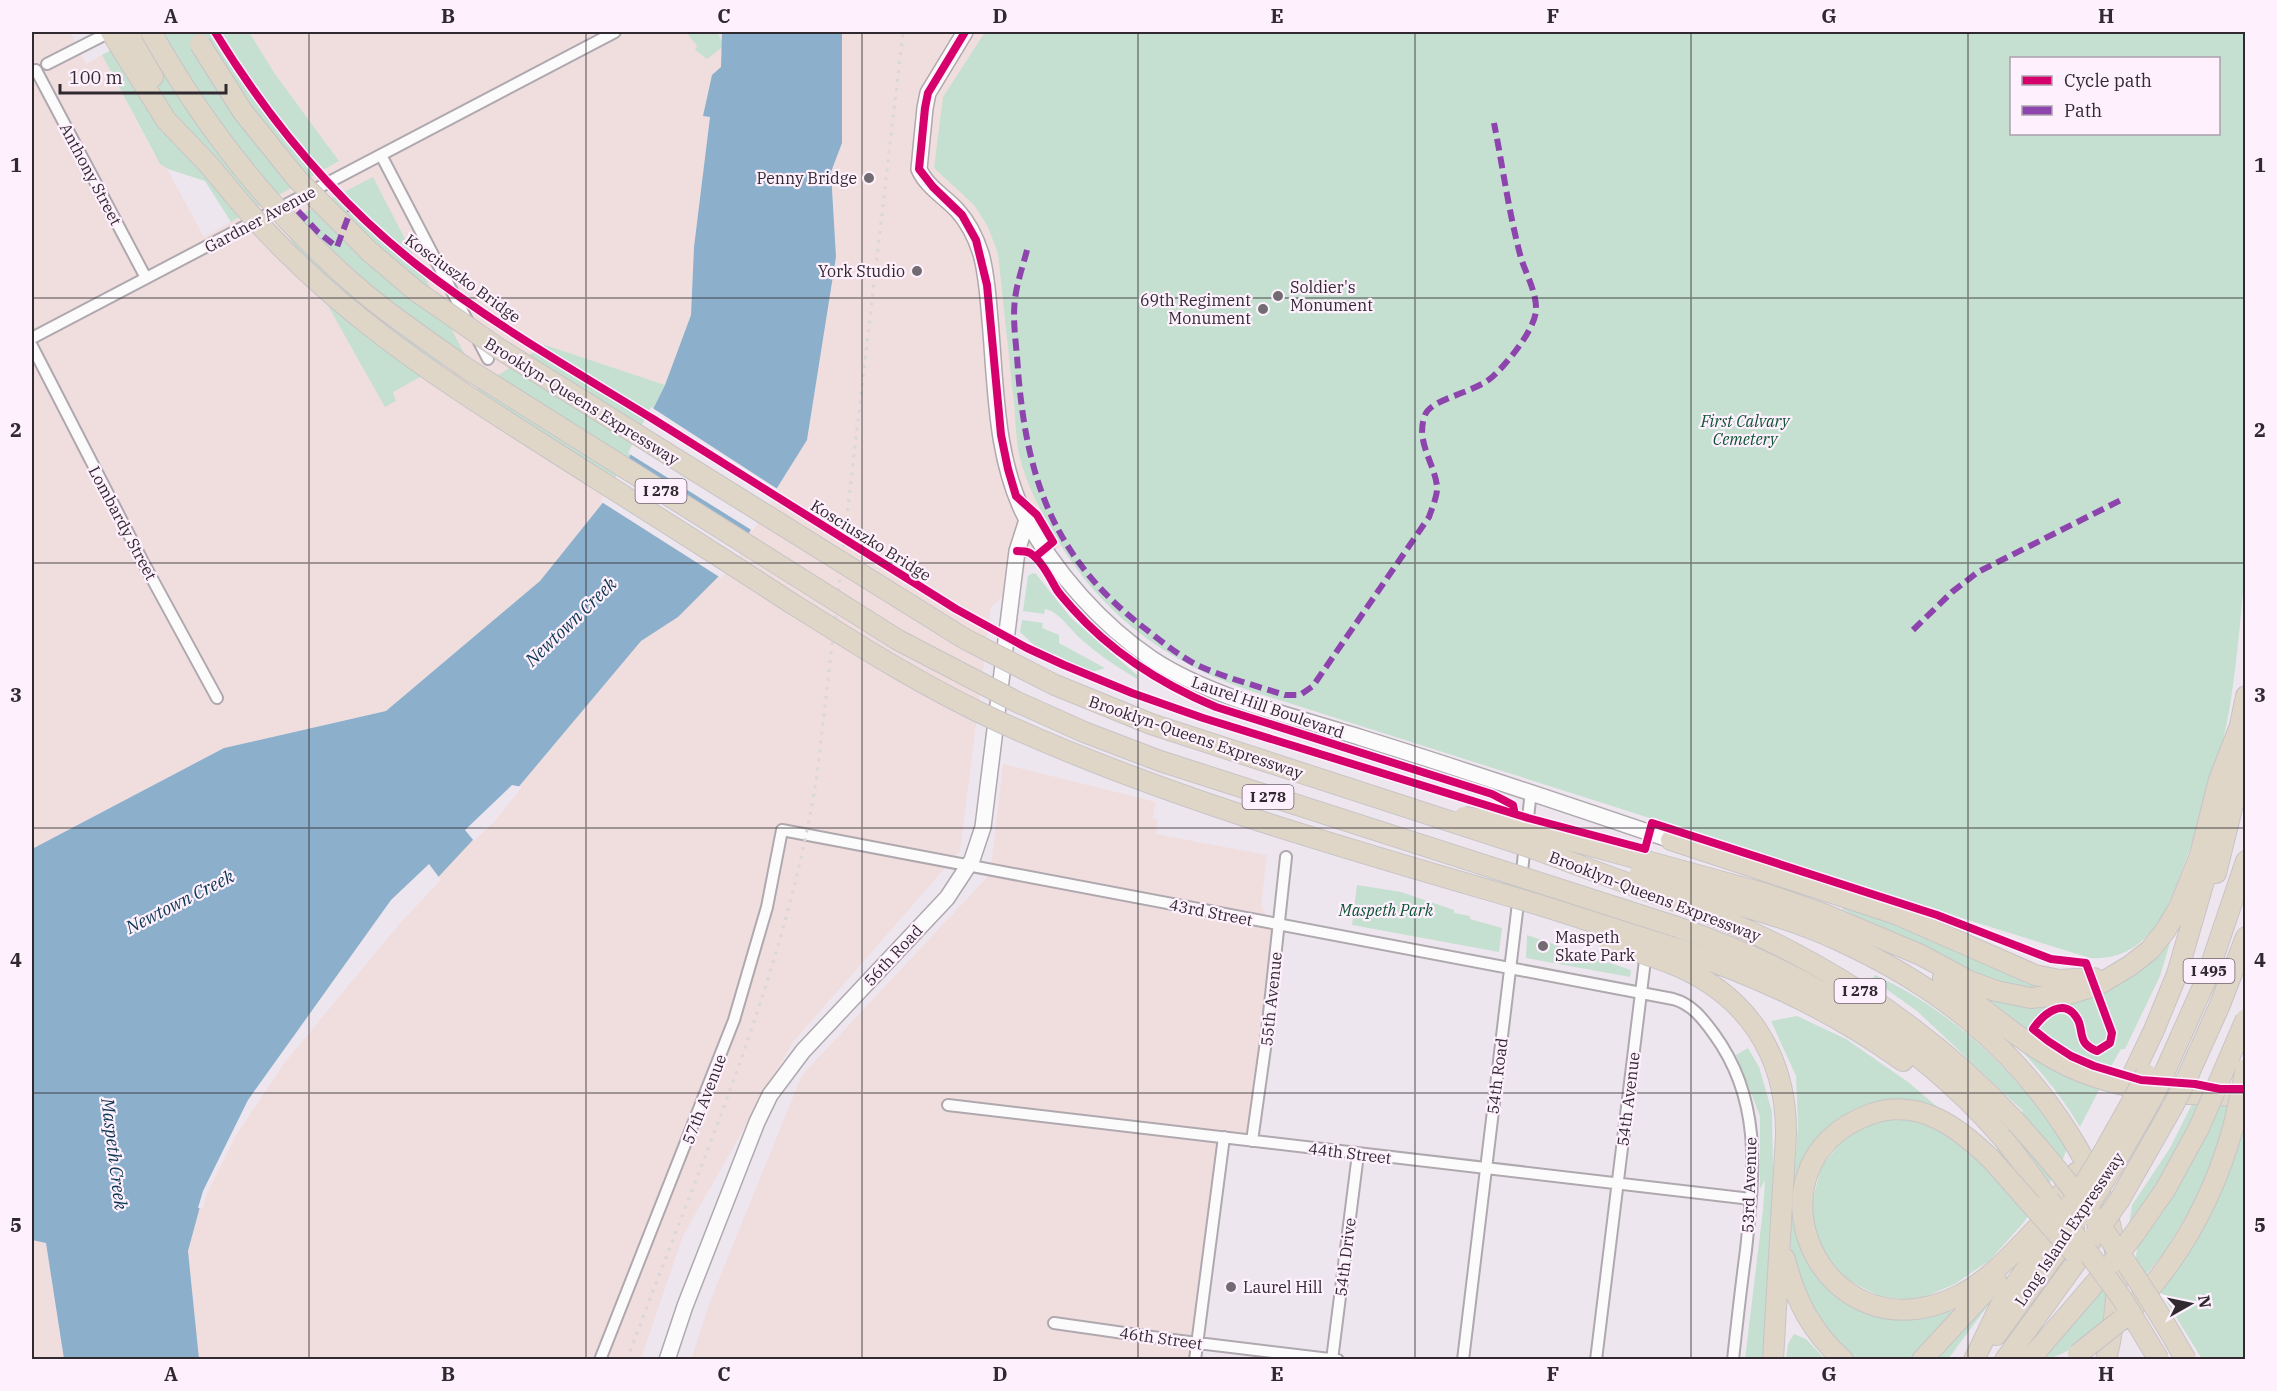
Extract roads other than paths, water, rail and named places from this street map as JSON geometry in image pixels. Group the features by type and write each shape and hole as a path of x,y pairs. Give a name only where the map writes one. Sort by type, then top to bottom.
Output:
{"highway":[{"path":"111,32 166,120 209,165"},
{"name":"I 278","path":"128,32 209,165 251,215 296,262 349,311 398,349 447,382 866,650 979,712 1098,763 1192,797 1403,866 1524,912 1671,955"},
{"name":"Brooklyn-Queens Expressway","path":"151,32 195,104 243,169 296,229 366,295 464,366 898,640 1017,702 1084,732 1160,761 1674,926 1725,944 1777,967 1865,1017 1903,1045 1950,1085 1998,1149"},
{"name":"Brooklyn-Queens Expressway","path":"196,36 231,94 297,179 339,223 416,291 462,325 512,357 947,628 1018,668 1074,694 1171,731 1532,848 1680,887 1767,940 1814,964 1876,1001 1950,1057 2016,1122 2052,1162 2109,1238 2186,1359"},
{"path":"1923,1359 2019,1256 2076,1173 2103,1155 2147,1075 2170,993 2190,934 2224,802 2246,696"},
{"path":"1680,887 1793,903 1920,955 1981,987 2018,996 2045,997 2069,994 2098,985 2142,957 2158,941 2179,908 2199,855 2219,780 2241,723"},
{"path":"1419,812 1502,822 1680,887 1798,924 1877,959 1956,1010 1990,1037 2025,1072 2053,1107 2093,1178 2107,1212 2115,1254 2116,1285 2114,1321 2106,1359"},
{"path":"1671,840 1896,914 2048,979 2096,978 2120,972"},
{"name":"Long Island Expressway","path":"1976,1359 2074,1213 2147,1075 2205,982 2246,861"},
{"name":"Long Island Expressway","path":"2005,1359 2120,1199 2186,1080 2219,1008 2246,937"},
{"path":"1880,939 1940,976 2042,1051 2076,1070 2113,1082 2163,1093 2246,1096"},
{"path":"1671,955 1727,995 1756,1028 1776,1066 1784,1095 1786,1122 1773,1359"},
{"name":"Brooklyn-Queens Expressway","path":"1671,955 1736,970 1779,987 1863,1034 1902,1060 1941,1092 2049,1200 2130,1299 2159,1359"},
{"path":"2029,1359 2109,1267 2165,1190 2199,1128 2246,1019"},
{"path":"2079,1358 2121,1320 2130,1299 2170,1264 2193,1227 2218,1175 2234,1124 2246,1069"},
{"path":"2042,1223 1982,1281 1950,1299 1927,1306 1891,1308 1867,1302 1836,1283 1815,1256 1806,1235 1802,1210 1805,1183 1821,1150 1838,1132 1855,1120 1885,1110 1906,1109 1926,1113 1998,1149 2069,1249 2130,1299"},
{"path":"1781,1236 1790,1280 1804,1313 1826,1344 1843,1359"}],"main road":[{"name":"Laurel Hill Boulevard","path":"965,32 928,93 919,165 921,173 963,216 980,251 987,285 1002,444 1014,489 1027,520 1070,582 1095,611 1131,643 1167,667 1192,681 1227,695 1531,791 1671,840"},
{"name":"56th Road","path":"666,1359 757,1122 770,1095 803,1051 947,898 969,866 979,843 984,819 1017,550 1027,520"}],"street":[{"path":"82,32 88,43"},
{"path":"47,64 111,32"},
{"name":"Gardner Avenue","path":"32,338 615,32"},
{"name":"Anthony Street","path":"34,71 146,278"},
{"path":"381,155 488,359"},
{"path":"264,217 289,262"},
{"name":"Lombardy Street","path":"32,346 143,562 217,698"},
{"name":"54th Road","path":"1462,1359 1531,791"},
{"name":"43rd Street","path":"782,830 1641,993"},
{"name":"57th Avenue","path":"600,1359 737,1011 767,908 782,830"},
{"name":"54th Avenue","path":"1596,1359 1650,925 1671,840"},
{"name":"55th Avenue","path":"1252,1141 1266,1041 1286,857"},
{"name":"53rd Avenue","path":"1641,993 1686,1003 1706,1023 1725,1052 1741,1085 1749,1113 1753,1143 1751,1199 1733,1359"},
{"name":"44th Street","path":"948,1105 1751,1199"},
{"path":"1195,1359 1224,1137"},
{"name":"54th Drive","path":"1334,1359 1358,1154"},
{"name":"46th Street","path":"1054,1323 1334,1359"}],"water":[{"path":"722,32 842,32 842,143 831,172 836,257 807,440 727,568 678,617 641,641 485,827 401,917 283,1060 233,1133 204,1192 188,1251 199,1359 64,1359 46,1243 32,1240 32,849 224,748 386,711 540,581 613,490 665,385 691,315 694,247 710,117 703,116 712,75 721,67"}],"railway":[{"path":"627,1360 737,1072 762,999 803,851 817,775 903,32"}],"place":[{"name":"Penny Bridge","path":"869,178"},
{"name":"York Studio","path":"917,271"},
{"name":"Soldier's Monument","path":"1278,296"},
{"name":"69th Regiment Monument","path":"1263,309"},
{"name":"Maspeth Skate Park","path":"1543,946"},
{"name":"Laurel Hill","path":"1231,1287"}],"park label":[{"name":"First Calvary Cemetery","path":"1745,430"},
{"name":"Maspeth Park","path":"1386,910"}],"water label":[{"name":"Newtown Creek","path":"571,622"},
{"name":"Newtown Creek","path":"180,902"},
{"name":"Maspeth Creek","path":"114,1154"}]}
